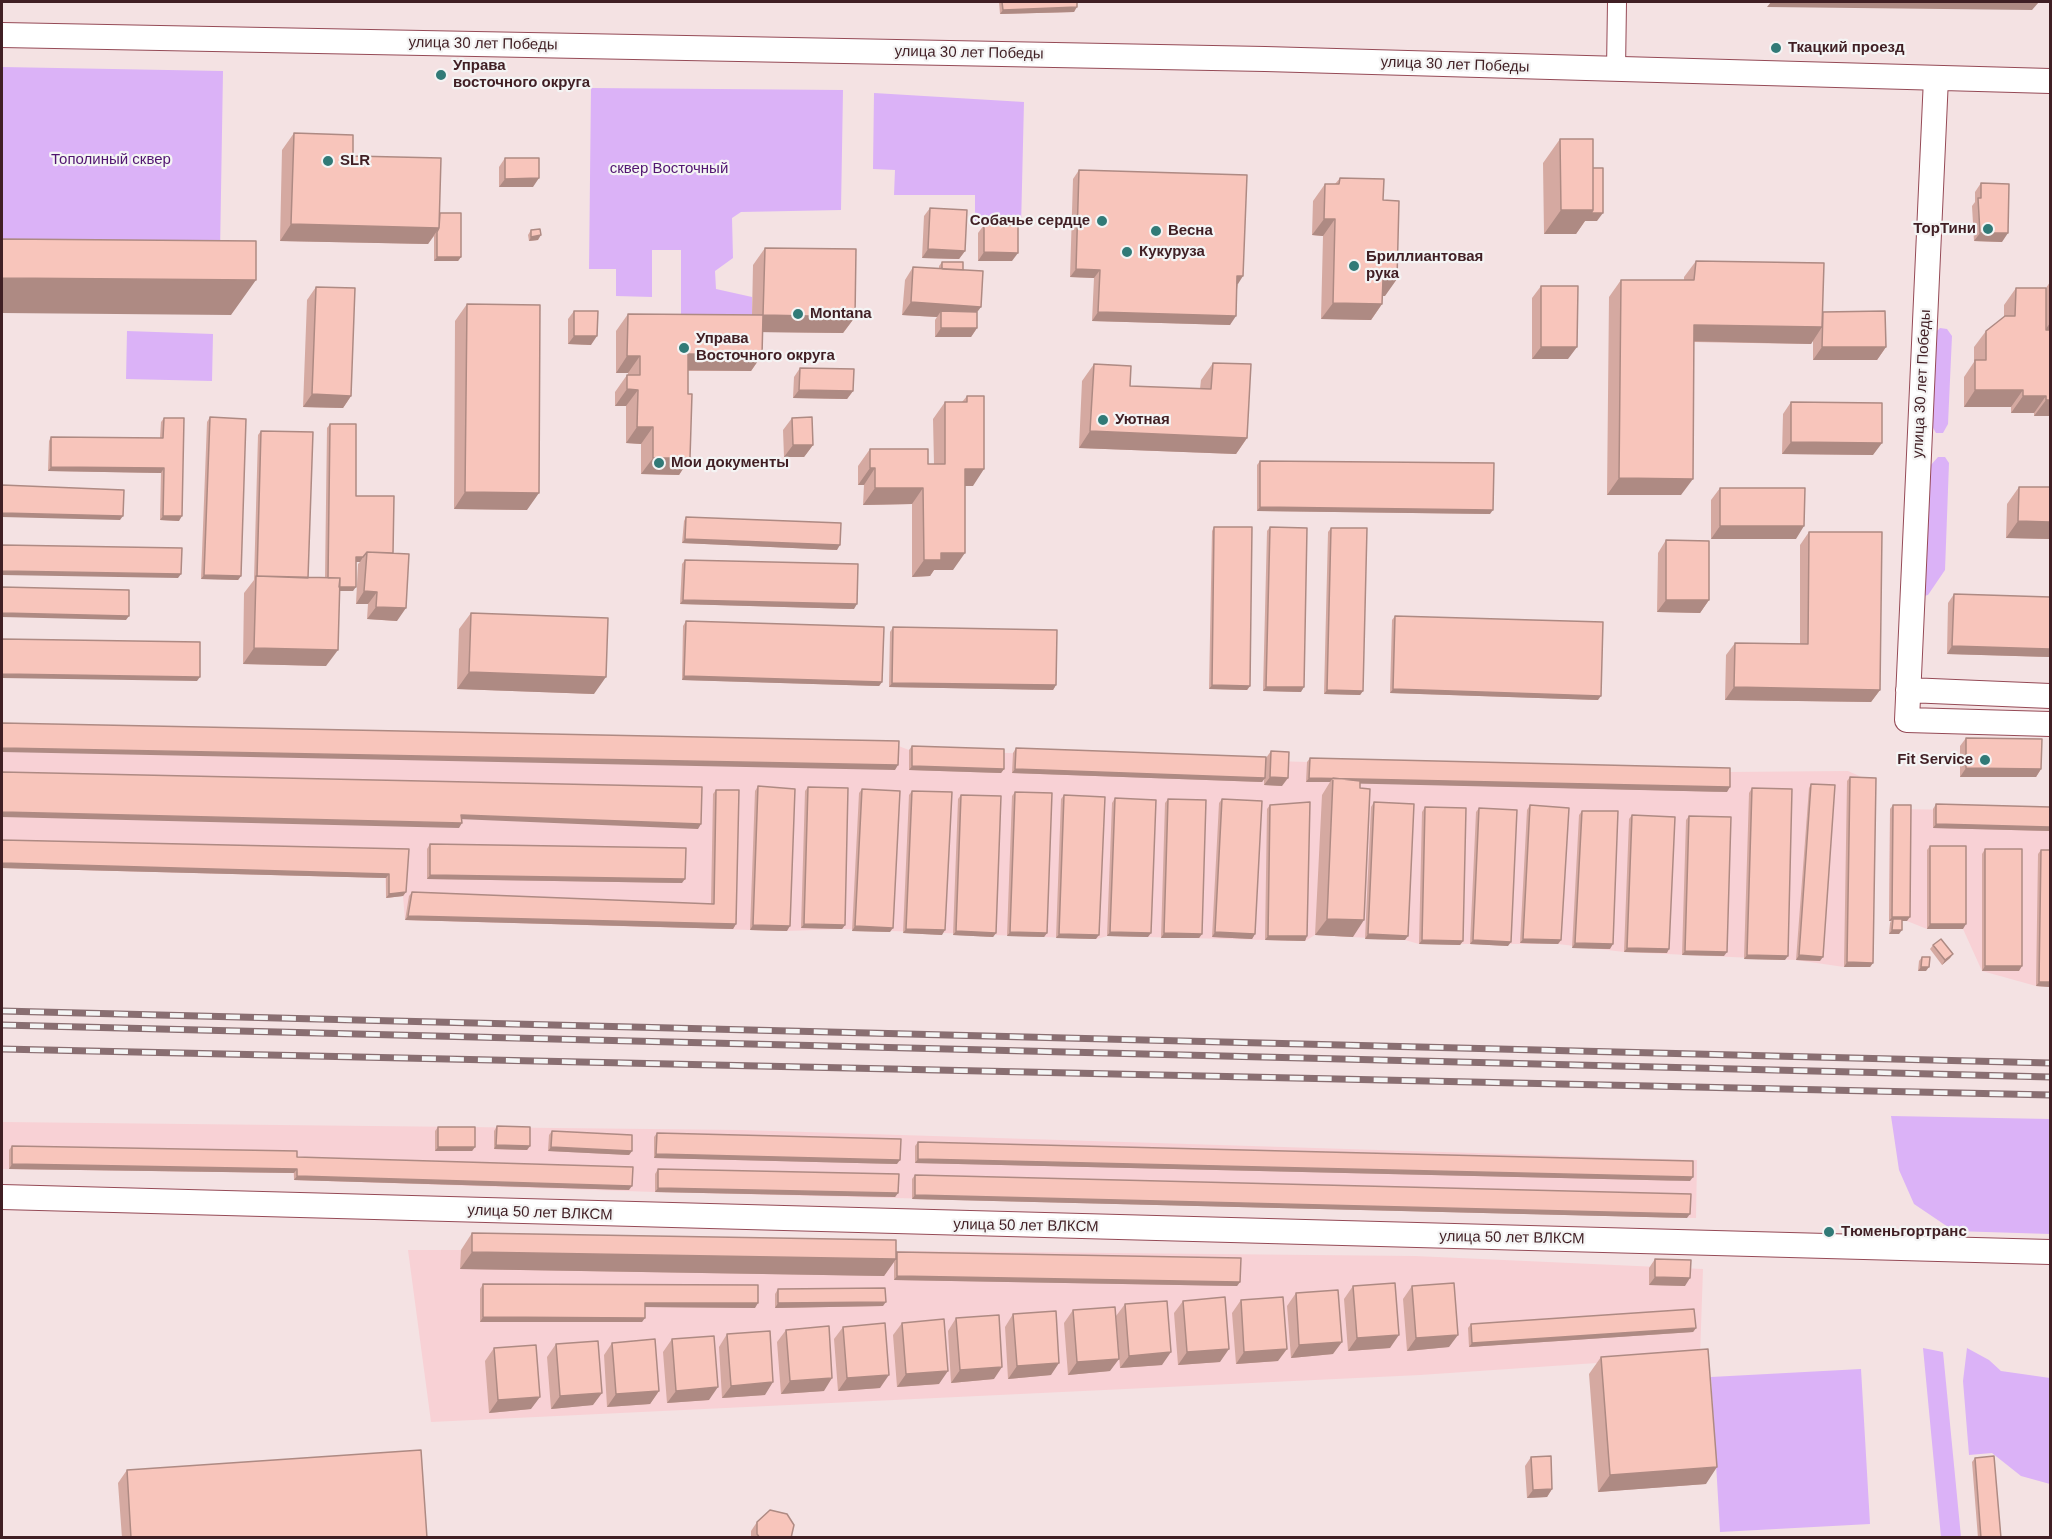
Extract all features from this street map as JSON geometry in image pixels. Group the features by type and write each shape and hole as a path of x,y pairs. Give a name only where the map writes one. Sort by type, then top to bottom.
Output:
{"street":[{"path":"1616,70 1617,2"},
{"name":"улица 30 лет Победы","path":"2,35 1253,58 2050,81"},
{"name":"улица 30 лет Победы","path":"1936,78 1906,720 2050,724"},
{"path":"1908,690 2050,696"},
{"name":"улица 50 лет ВЛКСМ","path":"2,1197 2050,1252"}],"shaded area":[{"path":"2,728 896,745 909,750 1307,762 1727,772 1848,771 1873,782 1870,967 1844,967 1796,960 1624,952 1558,944 1419,944 1405,940 1315,935 1305,941 1108,936 1096,939 842,929 787,931 405,920 403,896 386,898 385,878 2,868"},
{"path":"1890,809 2050,811 2050,987 2036,986 1982,971 1963,929 1927,929 1907,921 1889,921"},
{"path":"2,1122 742,1130 1697,1160 1696,1218 655,1192 294,1180 293,1173 2,1169"},
{"path":"408,1250 805,1250 1415,1256 1703,1269 1700,1356 1420,1375 431,1422"}],"green space":[{"name":"Тополиный сквер","path":"2,67 223,71 220,253 2,250"},
{"name":"сквер Восточный","path":"591,88 843,90 841,210 741,212 732,218 733,258 715,271 716,289 752,297 752,332 681,332 681,250 652,250 652,297 616,296 616,269 589,269"},
{"path":"874,93 1024,102 1021,227 975,224 975,195 894,195 895,170 873,169"},
{"path":"1940,328 1947,329 1952,336 1948,424 1943,433 1936,433 1932,426 1935,333"},
{"path":"127,331 213,334 212,381 126,379"},
{"path":"1938,457 1945,457 1949,463 1945,570 1928,595 1919,597 1930,466"},
{"path":"1891,1116 2050,1119 2050,1234 1954,1231 1914,1204 1899,1170"},
{"path":"1923,1348 1943,1352 1961,1537 1941,1537"},
{"path":"1967,1348 1989,1360 2001,1371 2050,1378 2050,1484 2021,1476 1992,1453 1969,1455 1963,1381"},
{"path":"1861,1369 1870,1524 1720,1532 1711,1377"}],"building":[{"path":"1002,2 1077,2 1077,7 1003,10"},
{"path":"294,133 353,135 353,156 441,158 439,228 291,224"},
{"path":"1560,139 1593,139 1593,210 1561,210"},
{"path":"505,158 539,158 539,178 505,179"},
{"path":"1593,168 1603,168 1603,213 1591,213 1593,210"},
{"name":"Весна","path":"1079,170 1247,175 1243,276 1237,276 1236,316 1098,312 1100,270 1076,269"},
{"name":"Бриллиантовая рука","path":"1340,178 1384,179 1383,200 1399,201 1397,279 1383,279 1382,304 1333,303 1335,219 1324,219 1325,184 1339,184"},
{"name":"ТорТини","path":"1981,183 2009,184 2008,233 1980,233 1978,198 1981,198"},
{"path":"930,208 967,210 965,251 928,249"},
{"path":"440,213 461,213 461,257 437,257"},
{"path":"984,225 1018,225 1018,253 984,252"},
{"path":"540,229 541,235 531,237 531,230"},
{"path":"2,239 256,241 256,280 2,278"},
{"name":"Montana","path":"765,248 856,249 855,317 763,315"},
{"path":"1696,261 1824,263 1822,327 1694,325 1693,479 1619,478 1621,280 1694,280"},
{"path":"942,262 963,262 963,270 942,269"},
{"path":"913,267 983,271 981,307 911,302"},
{"path":"1541,286 1578,286 1577,347 1541,347"},
{"path":"316,287 355,288 351,396 312,394"},
{"path":"2016,288 2046,288 2046,330 2050,330 2050,400 2046,400 2046,396 2023,396 2023,390 1975,390 1975,360 1986,360 1986,331 2005,316 2015,316"},
{"path":"467,304 540,305 539,493 465,492"},
{"path":"574,311 598,311 597,336 574,336"},
{"path":"941,311 977,312 977,328 941,328"},
{"path":"1885,311 1886,347 1822,347 1823,312"},
{"path":"628,314 763,315 762,355 688,354 688,394 692,394 690,458 653,458 653,427 637,427 638,390 627,389 627,375 640,375 640,356 627,356"},
{"path":"1213,363 1251,364 1247,438 1090,431 1094,364 1131,366 1130,386 1211,389"},
{"path":"800,368 854,369 853,391 799,390"},
{"path":"967,396 984,396 984,469 965,469 965,553 941,553 941,560 924,560 923,488 875,488 875,468 870,468 870,449 928,449 928,464 945,464 945,402 967,402"},
{"path":"1791,402 1882,403 1882,443 1791,442"},
{"path":"210,417 246,419 241,576 204,575"},
{"path":"812,417 813,445 793,445 792,418"},
{"path":"164,418 184,418 182,516 163,516 164,468 51,467 51,437 163,438"},
{"path":"330,424 356,424 356,496 394,496 393,553 367,552 363,557 356,557 356,587 339,587 340,578 328,578"},
{"path":"261,431 313,432 308,578 257,576"},
{"path":"1260,461 1494,463 1493,510 1260,507"},
{"path":"2,485 124,490 123,516 2,513"},
{"path":"2019,487 2050,487 2050,522 2018,521"},
{"path":"1720,488 1805,488 1804,526 1720,526"},
{"path":"686,517 841,523 840,545 685,539"},
{"path":"1214,527 1252,527 1250,686 1212,685"},
{"path":"1270,527 1307,528 1304,687 1266,687"},
{"path":"1331,528 1367,528 1363,691 1327,690"},
{"path":"1809,532 1882,532 1880,690 1734,687 1735,643 1808,644"},
{"path":"1666,540 1709,541 1709,600 1666,600"},
{"path":"2,545 182,548 181,574 2,571"},
{"path":"367,552 409,554 406,608 376,607 377,592 364,591"},
{"path":"685,560 858,564 857,604 683,600"},
{"path":"256,576 340,578 338,650 254,648"},
{"path":"2,587 129,590 129,616 2,613"},
{"path":"1954,594 2050,597 2050,649 1952,646"},
{"path":"471,613 608,618 606,677 469,672"},
{"path":"1395,616 1603,622 1601,696 1393,689"},
{"path":"686,621 884,627 882,682 684,676"},
{"path":"893,627 1057,630 1056,685 892,683"},
{"path":"2,639 200,642 200,677 2,674"},
{"path":"2,723 899,741 898,765 2,748"},
{"path":"1966,738 2042,739 2041,769 1966,768"},
{"path":"912,746 1004,749 1004,769 912,766"},
{"path":"1016,748 1266,757 1265,778 1015,769"},
{"path":"1271,751 1289,752 1288,778 1270,777"},
{"path":"1310,758 1730,768 1730,787 1309,778"},
{"path":"2,772 702,787 701,824 461,815 462,823 2,812"},
{"path":"1850,777 1876,778 1873,963 1847,962"},
{"path":"1333,778 1360,781 1360,788 1370,789 1364,920 1327,919"},
{"path":"1811,784 1835,785 1823,957 1799,955"},
{"path":"758,786 795,789 790,926 753,925"},
{"path":"808,787 848,788 845,925 804,924"},
{"path":"1752,788 1792,789 1788,956 1747,955"},
{"path":"862,789 900,791 893,928 855,926"},
{"path":"716,790 739,790 736,924 408,916 412,892 714,904"},
{"path":"912,791 952,792 945,930 906,929"},
{"path":"1015,792 1052,793 1047,933 1010,932"},
{"path":"961,795 1001,796 996,933 956,931"},
{"path":"1064,795 1105,797 1099,935 1059,934"},
{"path":"1115,798 1156,800 1151,933 1110,932"},
{"path":"1168,799 1206,800 1202,934 1164,933"},
{"path":"1222,799 1262,801 1255,934 1215,932"},
{"path":"1310,802 1307,936 1268,936 1270,805"},
{"path":"1374,802 1414,804 1408,936 1368,934"},
{"path":"1936,804 2050,807 2050,827 1936,824"},
{"path":"1530,805 1569,808 1561,940 1523,939"},
{"path":"1893,805 1911,805 1910,917 1892,917"},
{"path":"1425,807 1466,808 1463,941 1422,940"},
{"path":"1479,808 1517,810 1511,942 1473,940"},
{"path":"1582,811 1618,811 1613,944 1575,943"},
{"path":"1632,815 1675,817 1669,949 1627,948"},
{"path":"1689,816 1731,817 1727,952 1685,951"},
{"path":"2,840 409,849 406,892 389,894 389,874 2,863"},
{"path":"430,844 686,848 685,879 430,875"},
{"path":"1930,846 1966,846 1966,924 1930,924"},
{"path":"1985,849 2022,849 2022,966 1985,966"},
{"path":"2041,850 2050,850 2050,982 2039,982"},
{"path":"1893,919 1902,919 1902,930 1892,930"},
{"path":"1941,939 1953,954 1945,960 1933,945"},
{"path":"1922,957 1930,957 1929,967 1921,967"},
{"path":"497,1126 530,1127 530,1146 496,1145"},
{"path":"438,1127 475,1127 475,1147 438,1147"},
{"path":"552,1131 632,1135 632,1151 551,1147"},
{"path":"657,1133 901,1139 900,1160 656,1154"},
{"path":"918,1142 1693,1161 1693,1177 918,1159"},
{"path":"12,1146 297,1151 297,1157 633,1167 632,1186 297,1176 297,1169 12,1164"},
{"path":"658,1169 899,1174 898,1193 658,1188"},
{"path":"915,1175 1691,1194 1690,1214 915,1195"},
{"path":"472,1233 896,1240 896,1259 472,1252"},
{"path":"897,1252 1241,1258 1240,1282 897,1276"},
{"path":"1655,1259 1691,1260 1690,1278 1655,1277"},
{"path":"1395,1283 1399,1335 1357,1338 1353,1286"},
{"path":"1454,1283 1458,1335 1416,1338 1412,1286"},
{"path":"483,1284 758,1285 758,1303 645,1303 645,1318 483,1317"},
{"path":"885,1288 886,1302 778,1303 778,1289"},
{"path":"1338,1290 1342,1342 1299,1345 1296,1293"},
{"path":"1225,1297 1229,1349 1187,1352 1183,1301"},
{"path":"1283,1297 1287,1349 1244,1352 1241,1300"},
{"path":"1167,1301 1171,1352 1129,1356 1125,1304"},
{"path":"1115,1307 1119,1359 1077,1362 1073,1310"},
{"path":"1694,1309 1696,1328 1472,1343 1471,1324"},
{"path":"1056,1311 1059,1363 1017,1366 1013,1314"},
{"path":"999,1315 1002,1367 960,1370 956,1318"},
{"path":"944,1319 948,1371 906,1374 902,1323"},
{"path":"885,1323 889,1375 847,1378 843,1327"},
{"path":"829,1326 832,1378 790,1381 786,1330"},
{"path":"770,1331 773,1382 731,1386 727,1334"},
{"path":"714,1336 718,1387 676,1391 672,1339"},
{"path":"655,1339 659,1391 616,1394 612,1343"},
{"path":"598,1341 602,1393 560,1396 556,1344"},
{"path":"536,1345 540,1397 498,1400 494,1348"},
{"path":"1708,1349 1717,1467 1610,1475 1601,1357"},
{"path":"421,1450 427,1538 131,1538 127,1470"},
{"path":"1551,1456 1552,1489 1533,1490 1531,1457"},
{"path":"1994,1456 2001,1538 1981,1538 1975,1458"},
{"path":"770,1510 787,1514 794,1525 791,1538 760,1538 757,1534 757,1522"}],"railway":[{"path":"2,1011 2050,1063"},
{"path":"2,1025 2050,1077"},
{"path":"2,1049 2050,1095"}],"place":[{"name":"Ткацкий проезд","path":"1776,48"},
{"name":"Управа восточного округа","path":"441,75"},
{"name":"SLR","path":"328,161"},
{"name":"Собачье сердце","path":"1102,221"},
{"name":"ТорТини","path":"1988,229"},
{"name":"Весна","path":"1156,231"},
{"name":"Кукуруза","path":"1127,252"},
{"name":"Бриллиантовая рука","path":"1354,266"},
{"name":"Montana","path":"798,314"},
{"name":"Управа Восточного округа","path":"684,348"},
{"name":"Уютная","path":"1103,420"},
{"name":"Мои документы","path":"659,463"},
{"name":"Fit Service","path":"1985,760"},
{"name":"Тюменьгортранс","path":"1829,1232"}]}
